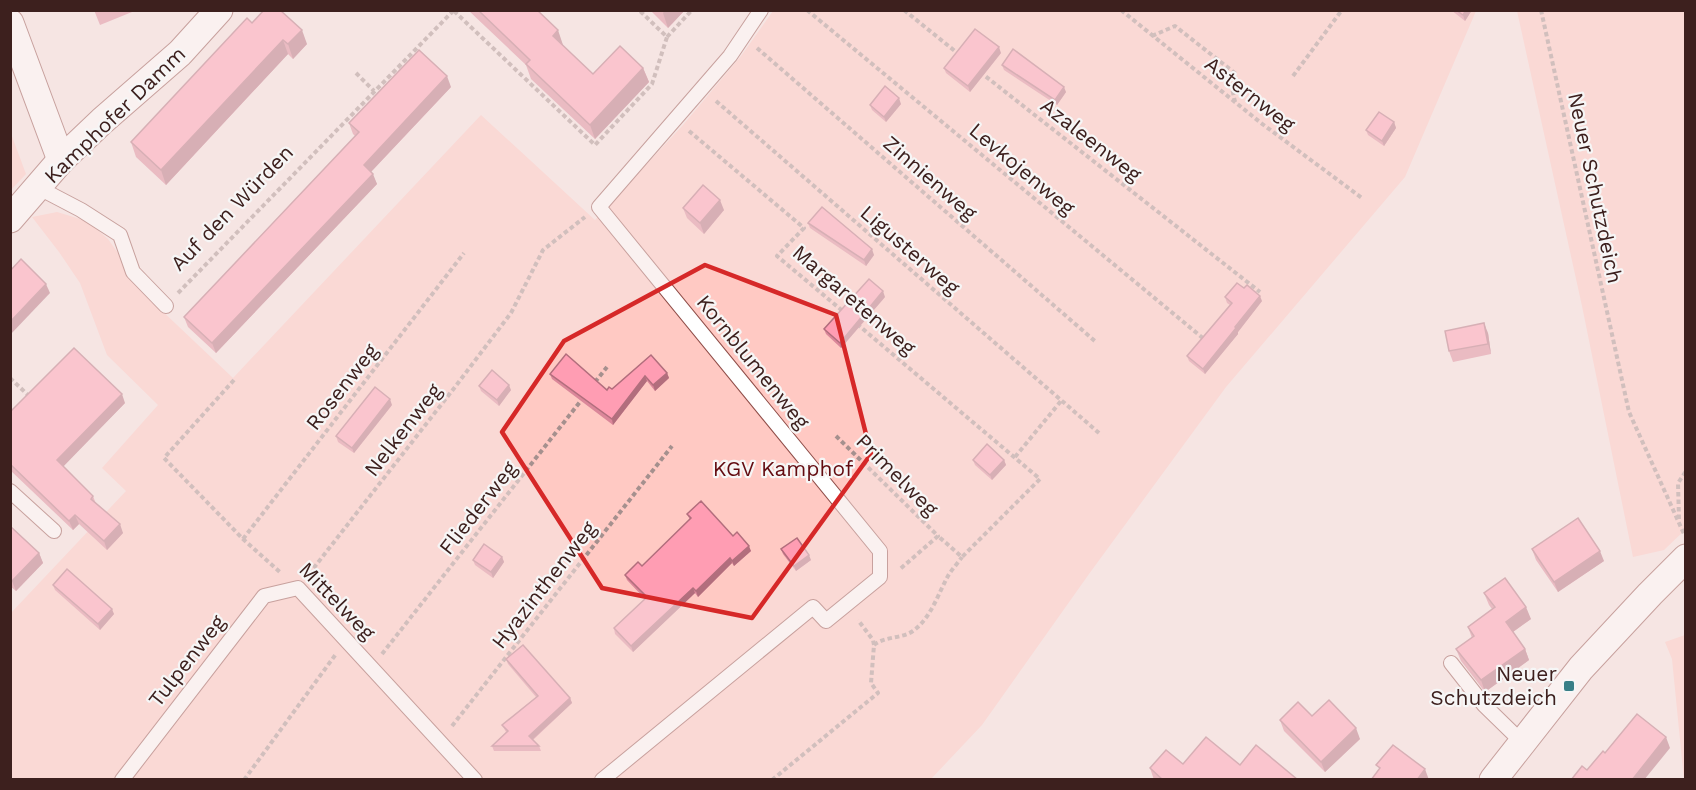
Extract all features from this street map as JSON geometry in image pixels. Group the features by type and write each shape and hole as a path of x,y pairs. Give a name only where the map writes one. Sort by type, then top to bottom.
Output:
{"street":[{"name":"Kamphofer Damm","path":"10,219 61,160 180,53 219,10"},
{"path":"10,23 61,160"},
{"path":"1494,780 1581,668 1686,558"}],"lane":[{"path":"599,207 730,56 761,10"},
{"path":"39,188 81,210 120,235 133,272 166,306"},
{"name":"Kornblumenweg","path":"599,207 880,550 880,577"},
{"path":"10,491 54,531"},
{"path":"602,780 813,607 826,621 880,577"},
{"name":"Mittelweg","path":"298,588 475,780"},
{"name":"Tulpenweg","path":"122,780 264,596 298,588"},
{"path":"1451,663 1484,705 1523,743"}],"path":[{"path":"639,10 667,37"},
{"path":"454,11 595,145 652,84 667,37 693,10"},
{"name":"Levkojenweg","path":"807,10 1210,344"},
{"path":"904,10 966,60"},
{"name":"Asternweg","path":"1121,10 1235,103 1362,198"},
{"path":"1293,76 1342,10"},
{"name":"Neuer Schutzdeich","path":"1541,10 1629,412 1686,538"},
{"name":"Auf den Würden","path":"166,306 454,11"},
{"path":"1152,36 1175,26 1228,67 1236,74 1232,88 1235,103"},
{"name":"Zinnienweg","path":"743,36 1096,342"},
{"name":"Azaleenweg","path":"975,68 1260,292"},
{"path":"356,73 375,92"},
{"name":"Ligusterweg","path":"701,89 1099,433"},
{"name":"Margaretenweg","path":"675,119 804,228 777,256 1040,479 962,557"},
{"name":"Nelkenweg","path":"298,588 511,313 543,250 599,207"},
{"name":"Rosenweg","path":"243,539 464,253"},
{"path":"592,385 607,367"},
{"path":"10,378 34,401"},
{"name":"Mittelweg","path":"234,380 164,458 243,539 298,588"},
{"name":"Fliederweg","path":"372,668 585,395"},
{"path":"1015,457 1060,401"},
{"name":"Primelweg","path":"836,436 938,536 893,574 880,577"},
{"name":"Hyazinthenweg","path":"440,742 672,446"},
{"path":"1679,521 1678,483 1686,471"},
{"path":"874,645 880,640 893,639 916,629 926,617 949,574 962,557 938,536"},
{"path":"772,780 878,693 871,682 873,640 846,605"},
{"path":"244,780 346,640"}],"highlighted area":[{"path":"705,265 836,315 871,454 752,618 602,588 502,432 564,341"}],"green space":[{"name":"KGV Kamphof","path":"773,11 1476,11 1405,177 1226,387 982,725 931,779 11,779 10,614 126,491 102,468 158,405 107,355 80,283 32,217 57,212 87,221 108,239 139,289 233,378 481,115 595,220 683,125 741,56"},
{"path":"1517,11 1685,11 1686,529 1664,550 1633,557 1582,306"},
{"path":"10,131 26,174 11,190 10,190"},
{"path":"1685,635 1686,779 1684,780 1672,659 1665,642"}],"building":[{"path":"264,10 280,10 302,30 288,44 283,40 161,170 131,142 247,18 252,23"},
{"path":"478,10 537,10 558,30 553,36 593,74 620,46 643,68 590,125 526,64 530,60"},
{"path":"1456,10 1466,10 1463,15"},
{"path":"975,29 999,47 968,86 944,68"},
{"path":"1013,49 1064,87 1055,100 1002,65"},
{"path":"419,50 447,76 364,165 373,174 212,343 184,317 359,132 349,123"},
{"path":"885,86 899,98 884,117 870,105"},
{"path":"1379,112 1394,122 1382,141 1366,130"},
{"path":"703,185 720,200 700,223 683,208"},
{"path":"822,207 872,249 864,260 808,223"},
{"path":"21,259 46,284 10,322 10,271"},
{"path":"869,279 883,291 840,343 824,329"},
{"path":"1237,283 1244,288 1247,285 1260,296 1203,369 1187,356 1232,303 1225,297"},
{"path":"1484,323 1488,344 1449,351 1445,331"},
{"path":"74,348 122,394 57,460 93,496 91,499 120,524 104,541 75,515 69,521 10,464 10,412"},
{"path":"566,354 607,390 609,387 612,389 651,355 667,373 653,385 645,376 612,419 550,374"},
{"path":"492,370 509,385 497,400 479,386"},
{"path":"375,387 390,399 352,448 336,436"},
{"path":"987,444 1004,460 990,475 973,460"},
{"path":"701,501 733,536 737,532 749,546 732,561 730,558 696,591 693,588 631,646 614,628 647,597 625,575 638,562 642,566 691,518 687,514"},
{"path":"1578,518 1600,551 1554,582 1532,549"},
{"path":"10,526 39,553 12,581 10,580"},
{"path":"797,538 809,555 794,566 781,549"},
{"path":"484,544 502,557 491,572 473,560"},
{"path":"67,569 112,609 98,624 53,585"},
{"path":"1505,578 1526,607 1506,622 1525,649 1481,680 1456,649 1474,636 1468,627 1495,607 1484,593"},
{"path":"523,645 570,698 529,736 539,746 492,746 508,731 502,725 538,696 506,659"},
{"path":"1329,700 1356,728 1321,762 1280,720 1298,702 1312,716"},
{"path":"1637,714 1666,737 1632,780 1571,780 1582,766 1587,770 1603,751 1605,753"},
{"path":"1206,737 1240,765 1256,745 1298,780 1163,780 1150,768 1166,750 1183,764"},
{"path":"1393,745 1425,769 1417,780 1371,780 1380,768 1376,765"}],"place":[{"name":"Neuer Schutzdeich","path":"1569,686"}]}
